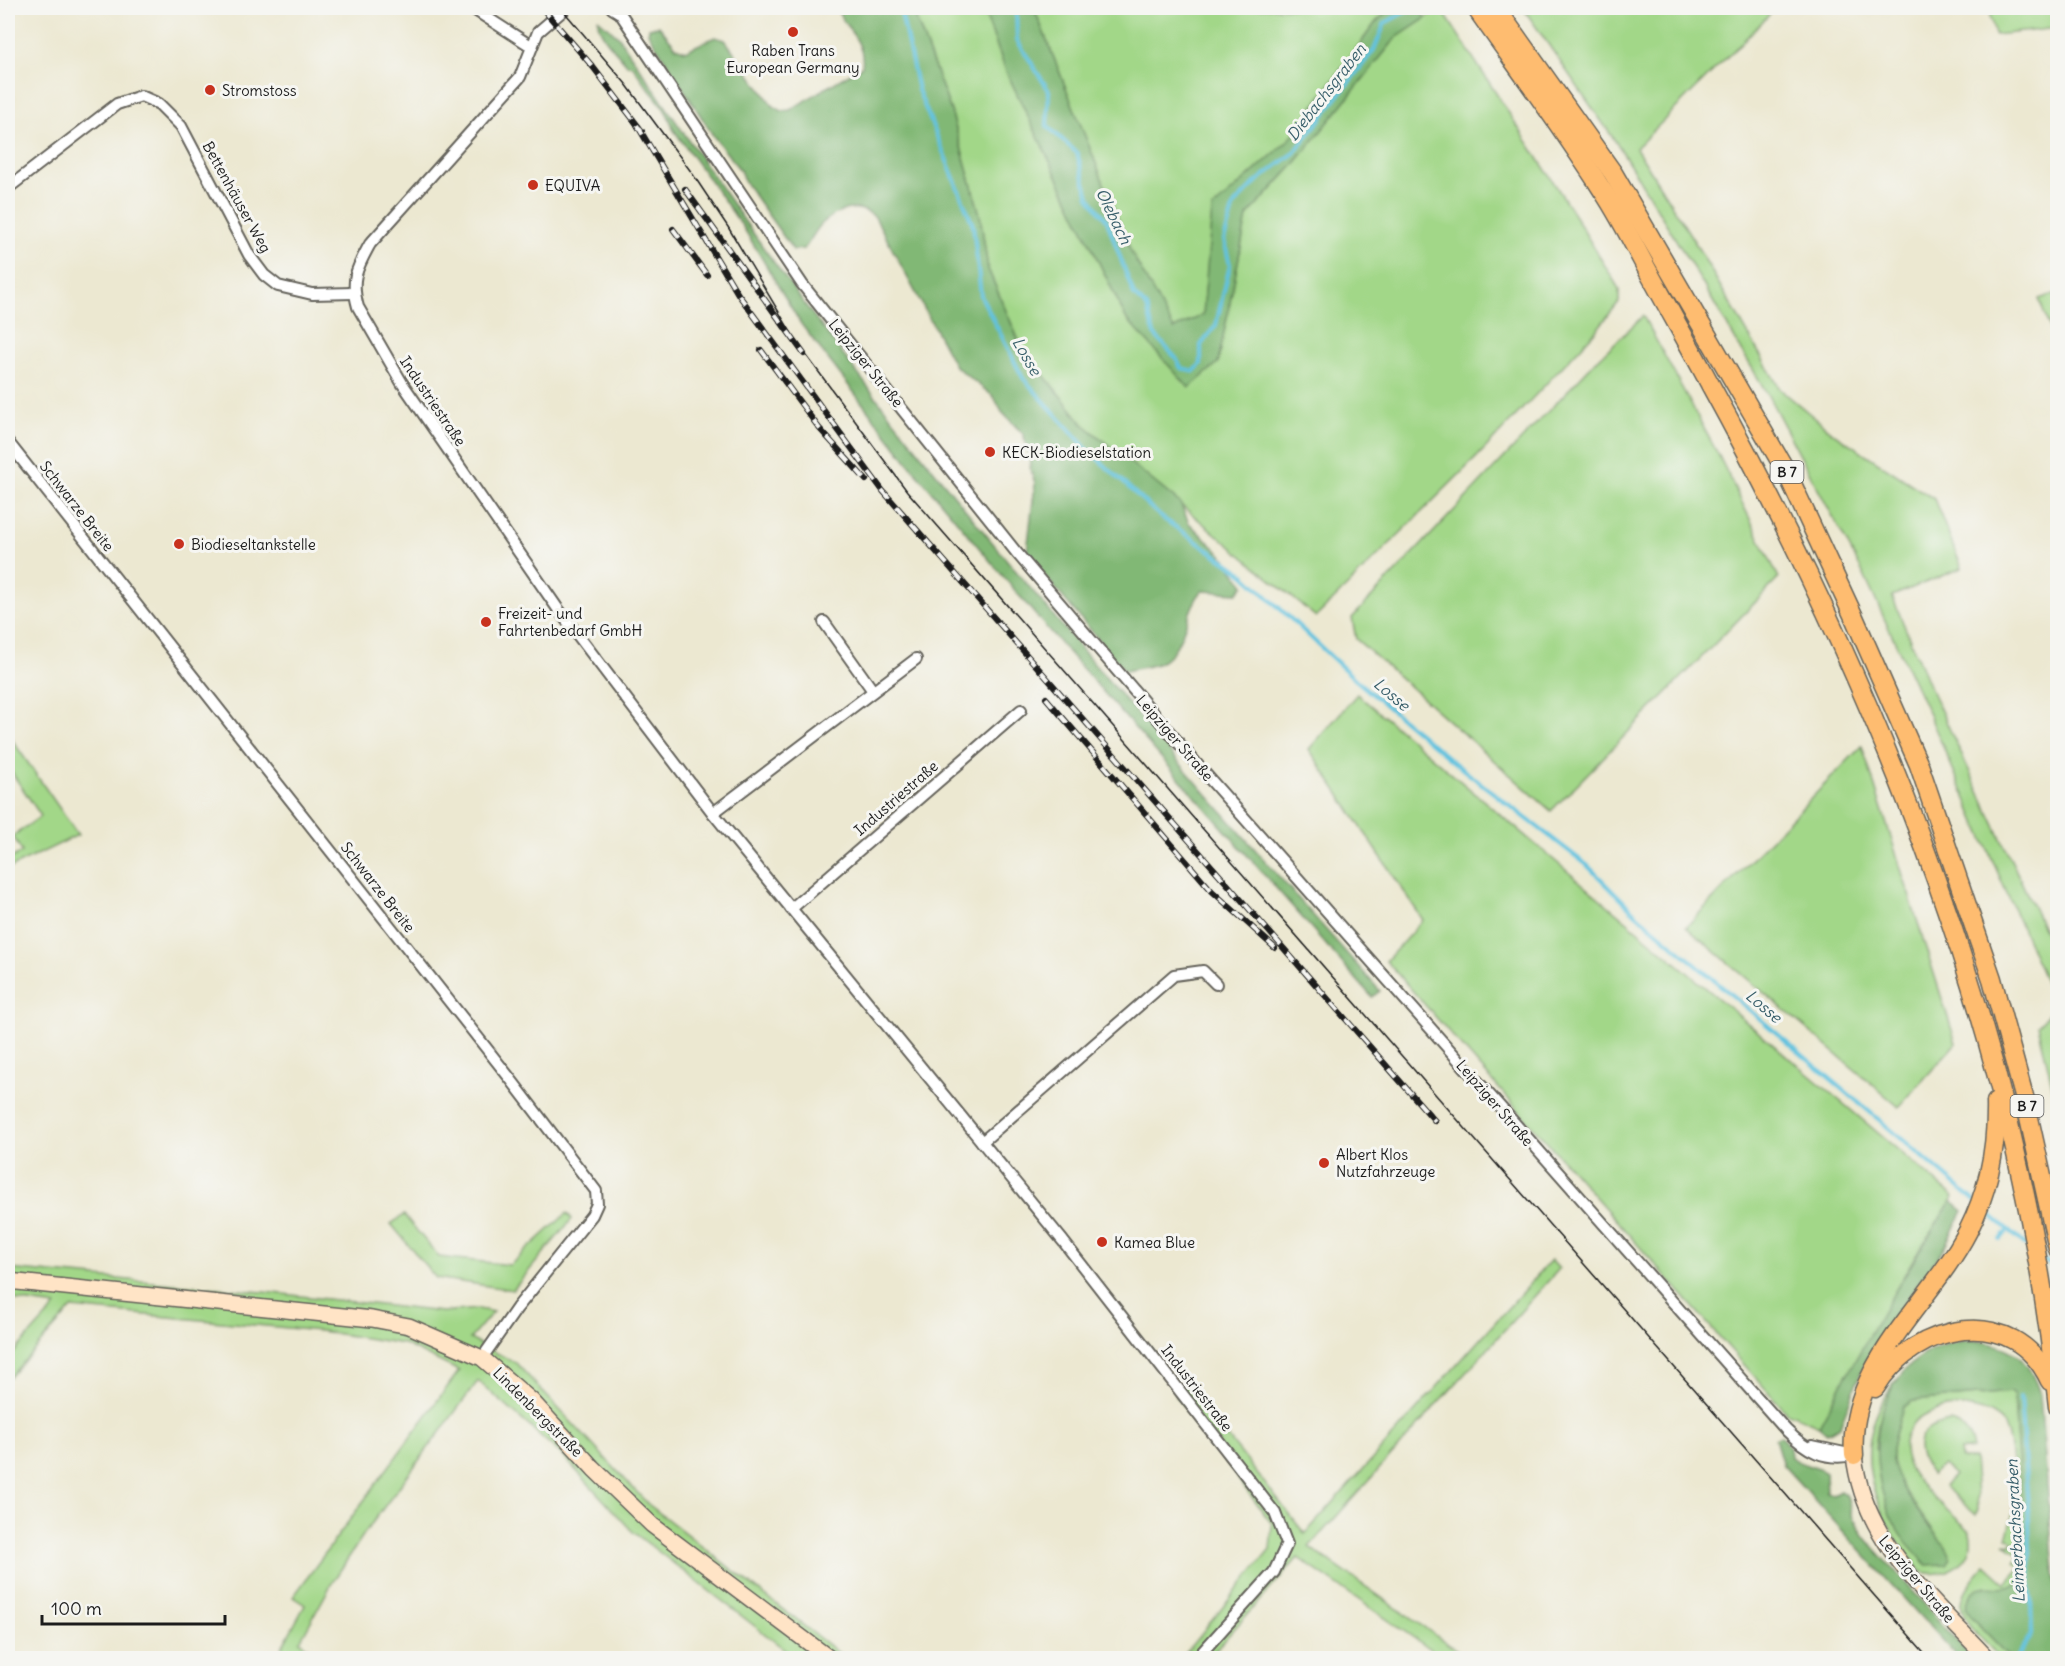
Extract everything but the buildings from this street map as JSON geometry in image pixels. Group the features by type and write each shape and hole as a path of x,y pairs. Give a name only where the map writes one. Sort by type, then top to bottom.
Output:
{"highway":[{"name":"B 7","path":"1476,8 1606,194 1775,503 1847,656 1901,782 1962,951 1995,1064 2029,1212 2043,1289 2057,1400"},
{"name":"B 7","path":"1496,8 1613,173 1786,471 1848,605 1918,765 1992,979 2025,1100 2056,1241"},
{"path":"1854,1455 1856,1417 1875,1369 1968,1233 1988,1180 1996,1125 1995,1064"},
{"path":"1854,1455 1868,1403 1888,1370 1907,1352 1944,1333 1986,1330 2021,1343 2041,1362 2057,1400"}],"main road":[{"name":"Lindenbergstraße","path":"8,1281 386,1321 430,1334 482,1358 532,1401 594,1469 652,1525 829,1659"},
{"name":"Leipziger Straße","path":"1854,1455 1863,1502 1885,1545 1987,1659"}],"street":[{"path":"472,8 531,46"},
{"name":"Industriestraße","path":"566,8 538,32 520,77 370,244 355,271 354,293 357,307 402,383 545,591 713,813 1064,1241 1275,1513 1287,1544 1274,1572 1197,1659"},
{"name":"Leipziger Straße","path":"612,8 624,19 802,284 1016,552 1201,769 1786,1430 1815,1453 1833,1458 1854,1455"},
{"name":"Bettenhäuser Weg","path":"8,188 117,104 141,96 159,104 181,126 249,255 264,274 278,286 312,294 354,293"},
{"name":"Schwarze Breite","path":"8,442 509,1077 596,1191 597,1204 592,1215 517,1308 482,1358"},
{"path":"824,622 873,691"},
{"path":"713,813 916,658"},
{"name":"Industriestraße","path":"790,909 1021,710"},
{"path":"982,1142 1174,975 1203,971 1216,984"}],"green space":[{"path":"836,8 912,8 951,111 980,215 988,269 1022,348 1083,424 1180,503 1189,523 1222,555 1244,585 1237,593 1202,591 1191,610 1174,651 1157,664 1125,671 1029,557 1027,552 1035,483 1030,468 1031,458 1023,434 1002,412 994,397 955,366 875,217 856,209 837,213 821,225 804,249 793,250 744,181 740,170 714,137 648,33 649,28 659,26 676,47 685,51 715,37 725,40 773,106 782,111 790,110 862,66 858,42"},
{"path":"912,8 983,8 1006,71 1126,318 1218,363 1247,216 1292,167 1396,38 1441,8 1567,203 1619,289 1619,302 1595,332 1478,456 1316,617 1083,424 1022,348 988,269 980,215 951,111"},
{"path":"983,8 1034,8 1132,254 1174,329 1203,315 1212,209 1289,140 1376,22 1391,8 1418,8 1426,18 1396,38 1292,167 1247,216 1218,363 1189,388 1126,318 1006,71"},
{"path":"1034,8 1391,8 1376,22 1289,140 1213,209 1203,315 1174,330 1132,254"},
{"path":"1523,8 1776,8 1636,148 1694,241 1780,389 1833,433 1934,499 1962,568 1892,596 1928,683 2052,947 2057,945 2057,1002 2049,990 1931,719 1863,573 1765,390 1620,148"},
{"path":"1988,8 2057,8 2057,28 1995,35"},
{"path":"598,19 618,36 767,253 953,495 1164,745 1380,991 1372,997 1038,618 918,475 801,324 743,227 673,129 661,104 633,66 627,65 608,43 600,30"},
{"path":"2057,293 2057,349 2039,299"},
{"path":"1643,316 1719,456 1779,578 1551,811 1356,639 1352,618 1594,363"},
{"path":"1357,694 1954,1197 1911,1263 1819,1426 1786,1412 1386,961 1423,920 1309,749"},
{"path":"8,734 78,835 8,869 8,860 22,852 13,836 41,816 8,767"},
{"path":"1862,746 1956,1043 1899,1107 1686,927"},
{"path":"2057,1005 2057,1106 2038,1025"},
{"path":"1951,1201 1963,1211 1942,1251 1883,1332 1861,1372 1840,1426 1827,1433 1819,1426 1883,1312"},
{"path":"567,1213 572,1219 513,1290 436,1278 391,1224 404,1215 439,1257 510,1265"},
{"path":"1551,1260 1559,1269 1309,1547 1468,1658 1443,1658 1298,1558 1208,1658 1181,1658 1270,1550 1272,1524 1175,1395 1186,1384 1305,1534"},
{"path":"8,1269 274,1293 442,1312 479,1309 493,1312 470,1339 516,1363 648,1504 845,1658 796,1658 633,1532 562,1455 478,1381 364,1534 332,1583 300,1641 321,1658 302,1658 294,1652 290,1658 276,1658 305,1605 293,1597 459,1371 404,1344 320,1331 72,1308 8,1379 8,1359 56,1306 8,1299"},
{"path":"1971,1340 1997,1345 2016,1355 2030,1371 2040,1395 2057,1609 2057,1658 2011,1658 1970,1616 1966,1608 1970,1596 1981,1587 2007,1586 2025,1579 2014,1396 2010,1392 1913,1401 1903,1407 1892,1447 1892,1461 1900,1482 1914,1506 1951,1558 1947,1564 1927,1565 1912,1548 1894,1524 1881,1489 1877,1460 1878,1431 1885,1404 1897,1381 1915,1361 1940,1347"},
{"path":"1896,1380 1878,1425 1875,1449 1902,1487 1895,1471 1892,1454 1903,1407 1912,1401 2010,1392 2014,1396 2025,1579 2009,1588 1986,1586 1966,1608 1970,1616 2011,1658 2000,1658 1977,1634 1963,1614 1962,1604 1965,1593 1973,1580 1986,1565 2006,1583 2021,1567 2015,1562 2020,1556 2004,1543 2009,1545 2013,1541 2007,1537 2014,1498 2010,1450 2004,1425 1991,1414 1974,1408 1955,1407 1937,1410 1921,1418 1909,1429 1904,1444 1907,1463 1926,1490 1969,1530 1971,1541 1966,1558 1959,1565 1941,1573 1922,1572 1904,1550 1890,1527 1878,1503 1871,1479 1869,1455 1872,1430 1880,1405"},
{"path":"1950,1422 1963,1428 1972,1444 1973,1449 1960,1451 1961,1459 1974,1459 1978,1509 1976,1515 1944,1486 1954,1475 1943,1465 1932,1475 1921,1457 1919,1449 1923,1435 1929,1429"},
{"path":"1781,1436 1790,1448 1791,1457 1826,1473 1827,1493 1833,1495 1840,1491 1847,1496 1852,1516 1865,1537 1972,1658 1958,1658 1783,1465 1775,1439"}],"waterway":[{"name":"Losse","path":"900,8 918,90 973,225 981,296 1023,378 1087,449 1161,517 1242,573 1357,681 1457,765 1587,865 1636,914 1975,1201"},
{"name":"Diebachsgraben","path":"1016,8 1017,40 1049,91 1047,126 1077,153 1089,197 1107,221 1134,295 1147,307 1154,334 1176,358 1181,368 1194,371 1201,364 1201,345 1216,325 1230,265 1224,240 1234,205 1257,181 1294,153 1374,50 1385,23 1412,8"},
{"name":"Losse","path":"1985,1210 2027,1246"},
{"name":"Leimerbachsgraben","path":"2000,1240 2008,1230"},
{"name":"Losse","path":"2044,1260 2058,1271"},
{"name":"Leimerbachsgraben","path":"2016,1658 2032,1635 2029,1522 2020,1397"}],"tram line":[{"path":"561,8 626,84 692,173 728,227 798,344 907,491 1929,1658"}],"railway":[{"path":"542,8 593,67 642,131"},
{"path":"637,125 738,294 883,491 1435,1121"},
{"path":"685,189 804,354"},
{"path":"673,229 707,275"},
{"path":"761,350 819,428 866,480"},
{"path":"1046,698 1212,891 1275,948"}],"place":[{"name":"Raben Trans European Germany","path":"793,32"},
{"name":"Stromstoss","path":"210,90"},
{"name":"EQUIVA","path":"533,185"},
{"name":"KECK-Biodieselstation","path":"990,452"},
{"name":"Biodieseltankstelle","path":"179,544"},
{"name":"Freizeit- und Fahrtenbedarf GmbH","path":"486,622"},
{"name":"Albert Klos Nutzfahrzeuge","path":"1324,1163"},
{"name":"Kamea Blue","path":"1102,1242"}],"water label":[{"name":"Olebach","path":"1114,216"}]}
